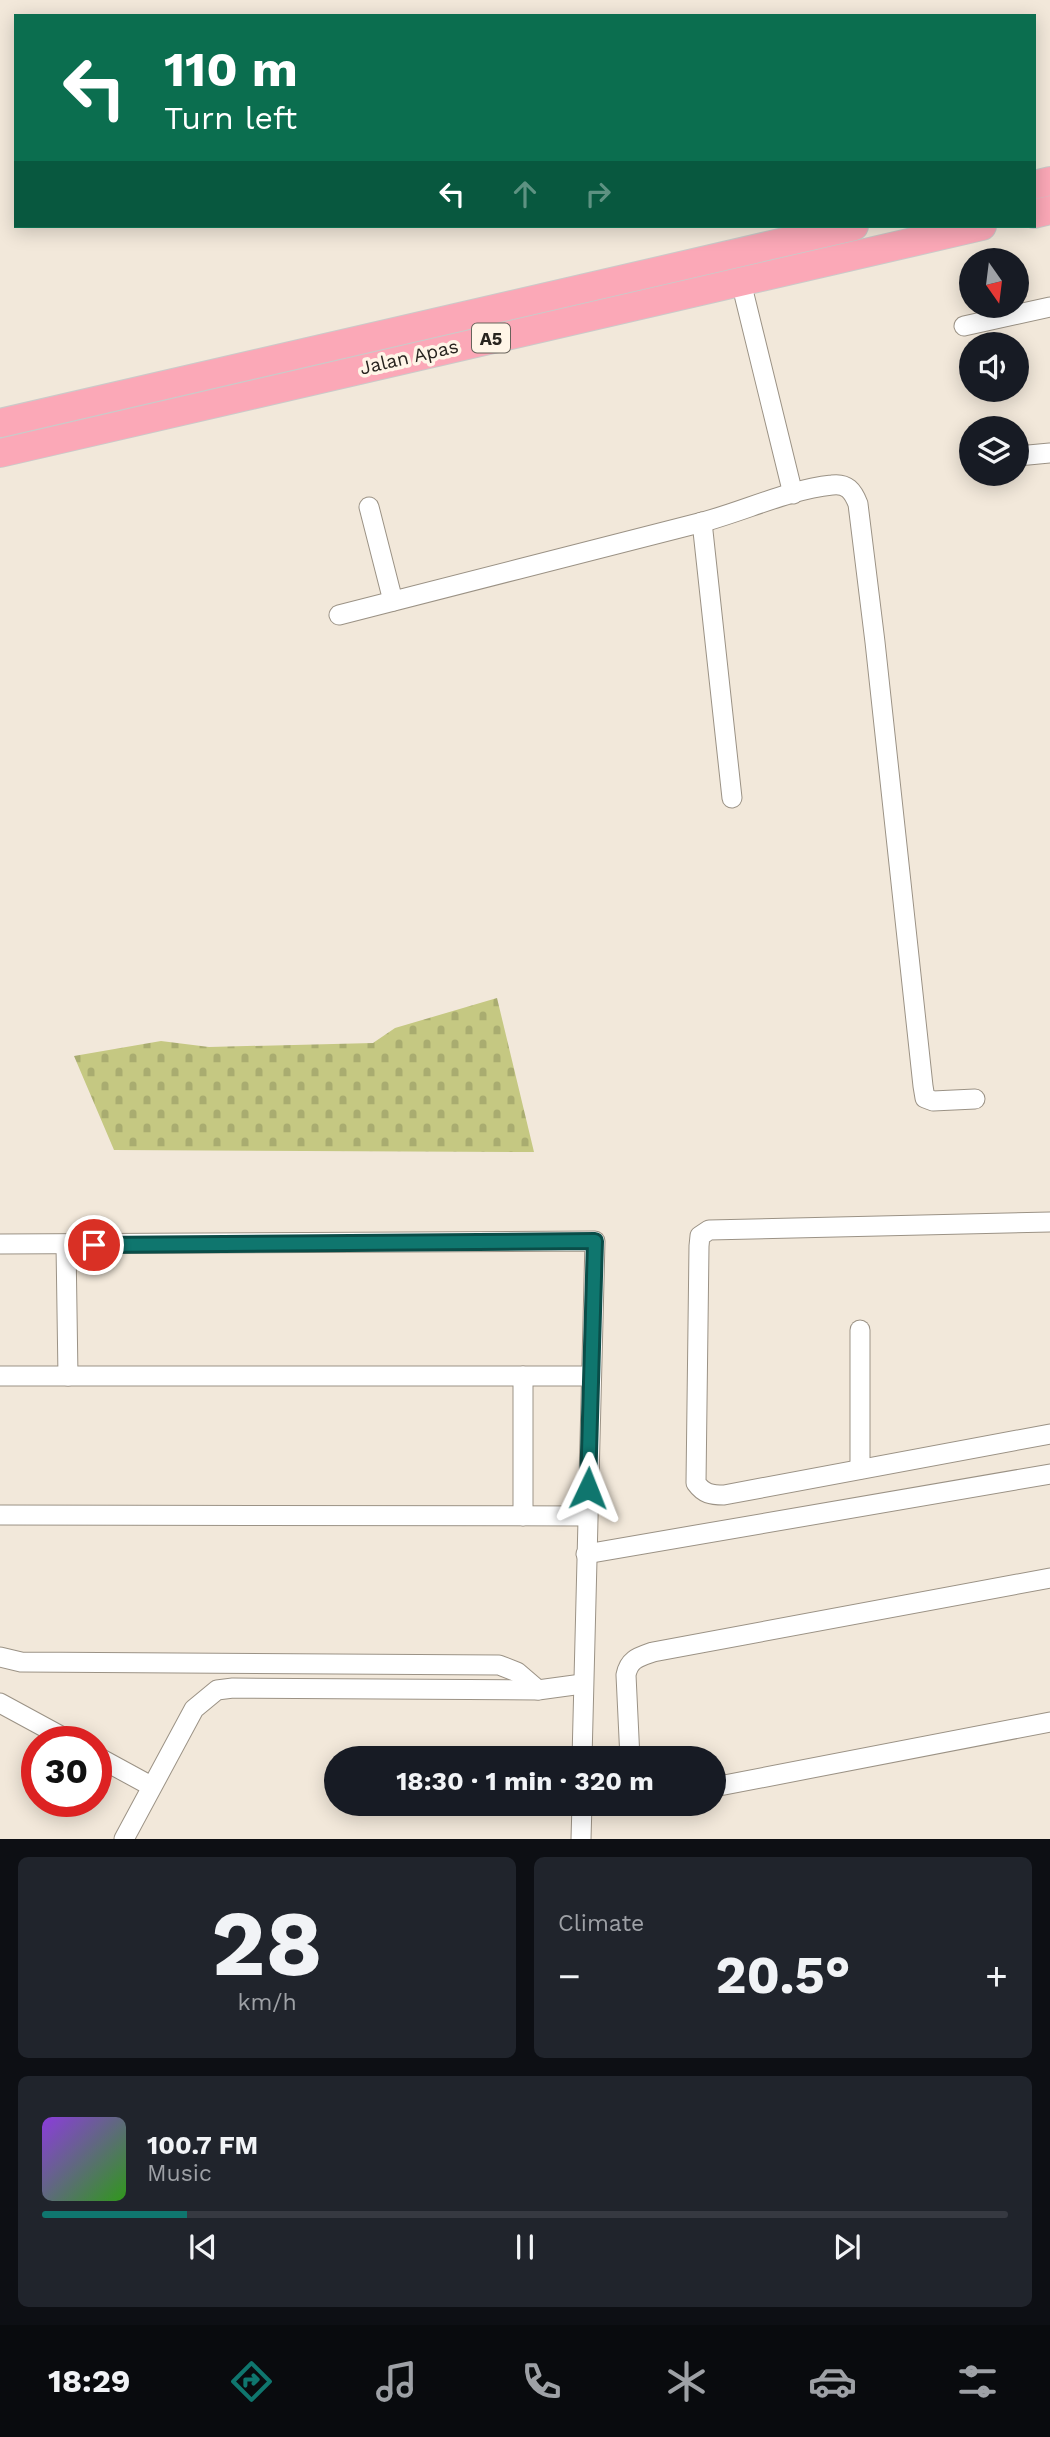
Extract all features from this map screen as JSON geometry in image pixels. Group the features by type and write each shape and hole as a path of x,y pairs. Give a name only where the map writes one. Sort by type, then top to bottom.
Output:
{"highway":[{"name":"Jalan Apas","path":"0,423 845,228"},
{"name":"Jalan Apas","path":"0,453 973,228"},
{"path":"418,327 424,340 431,343 482,333 493,338"}],"street":[{"path":"741,282 793,494"},
{"path":"964,326 1050,307"},
{"path":"1029,455 1050,453"},
{"path":"339,615 702,522 834,484 846,486 853,491 858,504 875,642 925,1098 933,1101 975,1099"},
{"path":"369,507 393,601"},
{"path":"702,522 732,798"},
{"path":"1050,1222 709,1230 700,1236 696,1483 702,1491 724,1496 1050,1434"},
{"path":"0,1244 595,1241 582,1746"},
{"path":"66,1245 68,1376"},
{"path":"860,1330 860,1469"},
{"path":"0,1376 591,1376"},
{"path":"523,1376 523,1516"},
{"path":"586,1554 1050,1474"},
{"path":"0,1514 587,1516"},
{"path":"629,1746 626,1675 627,1667 633,1660 653,1653 1050,1578"},
{"path":"0,1657 22,1662 499,1665 517,1672 538,1690"},
{"path":"124,1839 194,1709 217,1690 538,1690 582,1684"},
{"path":"0,1703 42,1726"},
{"path":"726,1785 1050,1722"},
{"path":"112,1765 151,1786"},
{"path":"582,1816 582,1839"}],"green space":[{"path":"497,998 534,1152 114,1150 74,1056 161,1041 209,1047 373,1043 395,1028"}],"route":[{"path":"94,1245 595,1241 588,1488"}]}
